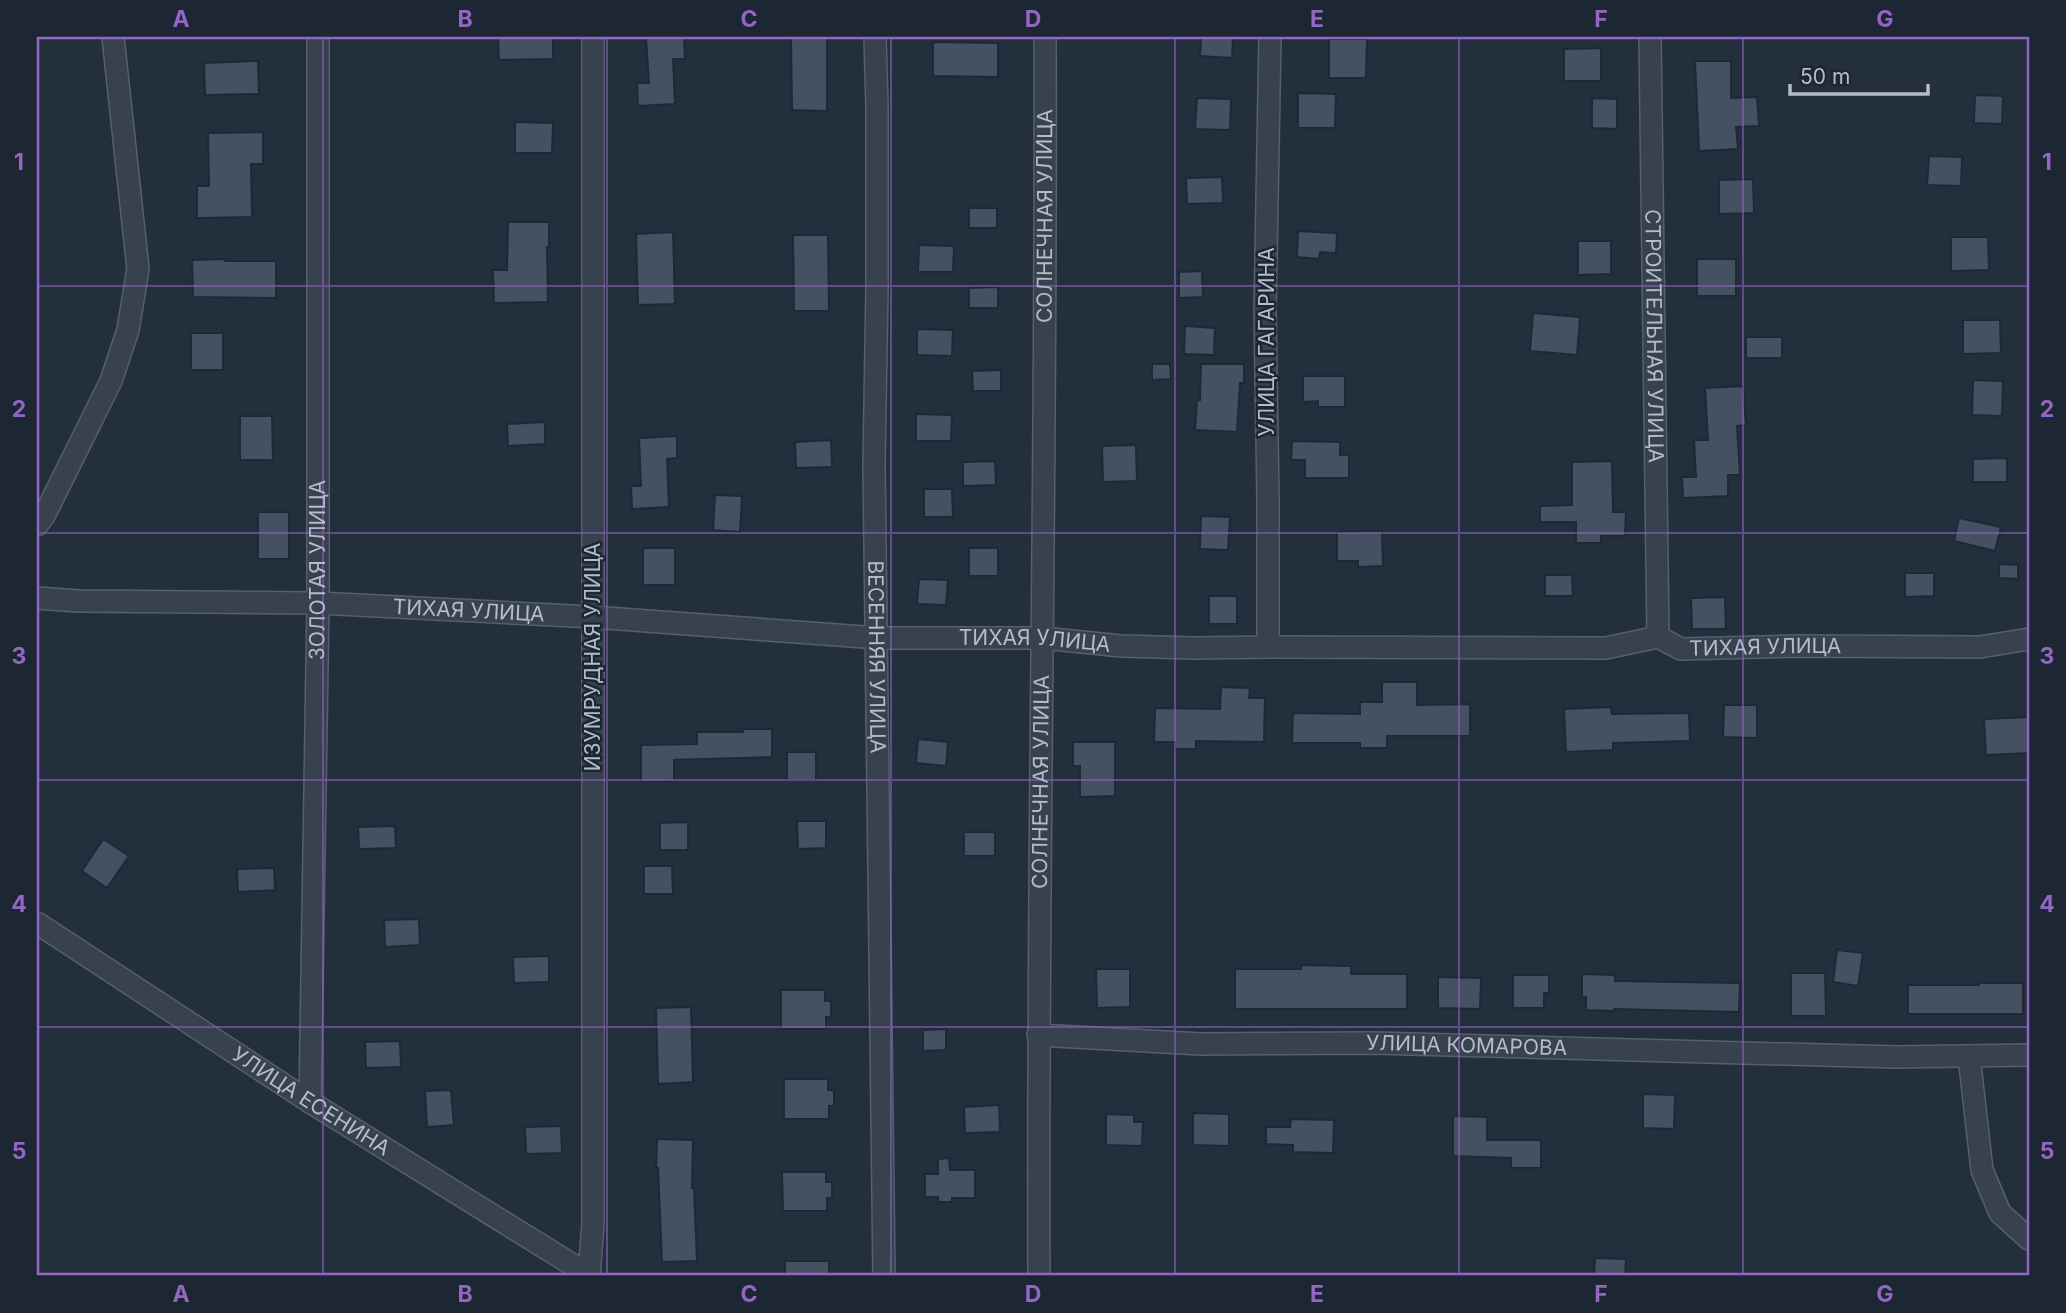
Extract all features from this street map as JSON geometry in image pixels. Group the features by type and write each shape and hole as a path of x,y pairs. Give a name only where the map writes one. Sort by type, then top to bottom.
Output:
{"street":[{"path":"37,525 73,460 111,381 128,330 138,269 113,37"},
{"name":"ЗОЛОТАЯ УЛИЦА","path":"310,1102 318,603 318,37"},
{"name":"ИЗУМРУДНАЯ УЛИЦА","path":"589,1275 593,1223 593,37"},
{"name":"ВЕСЕННЯЯ УЛИЦА","path":"875,37 877,287 874,464 884,1276"},
{"name":"СОЛНЕЧНАЯ УЛИЦА","path":"1039,1276 1038,1035 1045,37"},
{"name":"УЛИЦА ГАГАРИНА","path":"1268,646 1265,310 1270,37"},
{"name":"СТРОИТЕЛЬНАЯ УЛИЦА","path":"1650,37 1658,637"},
{"name":"ТИХАЯ УЛИЦА","path":"37,598 79,601 318,603 593,617 878,638 1042,638 1170,648 1606,648 1658,637 1681,649 1802,646 1980,647 2029,639"},
{"name":"УЛИЦА ЕСЕНИНА","path":"37,923 310,1102 589,1275"},
{"name":"УЛИЦА КОМАРОВА","path":"1038,1035 1201,1044 1373,1043 1896,1057 2029,1055"},
{"path":"1969,1056 1982,1170 2000,1213 2029,1239"}],"building":[{"path":"498,37 553,37 553,59 499,60"},
{"path":"684,37 685,59 673,59 675,104 638,106 637,83 649,83 646,38"},
{"path":"791,37 827,37 827,111 792,110"},
{"path":"1201,37 1233,37 1232,58 1200,56"},
{"path":"1329,39 1367,39 1366,78 1329,78"},
{"path":"933,42 998,43 998,77 933,76"},
{"path":"1601,48 1601,81 1564,81 1564,49"},
{"path":"258,61 259,94 205,95 204,63"},
{"path":"1695,61 1731,61 1731,98 1757,97 1759,126 1736,127 1738,149 1699,151"},
{"path":"1298,93 1336,94 1335,128 1298,128"},
{"path":"1975,95 2003,96 2002,124 1974,123"},
{"path":"1197,98 1231,99 1230,130 1195,129"},
{"path":"1592,98 1617,99 1617,129 1592,128"},
{"path":"515,122 553,123 552,153 515,153"},
{"path":"263,132 263,164 251,164 252,217 197,218 197,186 209,186 208,133"},
{"path":"1929,156 1962,157 1961,186 1927,185"},
{"path":"1222,177 1223,203 1187,204 1186,178"},
{"path":"1753,179 1754,213 1719,214 1719,180"},
{"path":"969,208 997,208 997,228 969,228"},
{"path":"508,222 549,222 548,302 494,303 493,270 507,270"},
{"path":"1298,231 1337,233 1336,253 1320,252 1319,259 1297,257"},
{"path":"673,232 675,304 638,305 636,234"},
{"path":"793,235 828,235 829,311 794,311"},
{"path":"1951,237 1988,237 1989,270 1951,271"},
{"path":"1578,241 1611,241 1611,274 1578,275"},
{"path":"919,245 954,246 953,272 918,272"},
{"path":"1697,259 1736,259 1736,296 1697,296"},
{"path":"192,260 276,261 276,298 193,297"},
{"path":"1202,271 1203,297 1179,298 1179,272"},
{"path":"998,287 998,308 969,308 969,288"},
{"path":"1533,313 1580,317 1577,355 1530,351"},
{"path":"1963,320 2000,320 2001,353 1963,354"},
{"path":"1185,326 1215,328 1214,355 1184,354"},
{"path":"917,329 953,330 952,356 917,355"},
{"path":"191,333 223,333 223,370 191,370"},
{"path":"1746,337 1782,337 1782,358 1746,358"},
{"path":"1152,364 1170,364 1171,379 1152,380"},
{"path":"1201,364 1244,364 1237,432 1195,430 1197,400 1200,400"},
{"path":"1001,370 1001,391 973,391 972,371"},
{"path":"1303,376 1345,376 1345,407 1318,407 1318,401 1303,402"},
{"path":"1973,380 2003,381 2002,416 1972,415"},
{"path":"1743,386 1746,425 1737,426 1740,475 1728,475 1728,496 1683,498 1682,477 1696,477 1694,440 1708,440 1705,388"},
{"path":"916,414 952,415 951,441 916,441"},
{"path":"240,416 272,416 273,460 240,460"},
{"path":"545,422 545,444 508,446 507,424"},
{"path":"677,436 677,458 667,459 669,507 632,509 631,486 641,486 639,438"},
{"path":"831,440 832,467 796,468 795,442"},
{"path":"1292,441 1340,442 1340,455 1349,455 1349,478 1305,478 1305,460 1291,460"},
{"path":"1136,445 1137,481 1103,482 1102,446"},
{"path":"2007,458 2007,482 1973,482 1973,459"},
{"path":"995,461 996,485 963,486 963,462"},
{"path":"1612,461 1613,512 1626,512 1625,536 1601,536 1601,543 1576,543 1576,522 1540,522 1540,506 1572,505 1572,462"},
{"path":"924,489 952,489 953,517 924,517"},
{"path":"715,495 742,496 740,532 713,530"},
{"path":"258,512 289,512 289,559 258,559"},
{"path":"1201,516 1230,517 1228,550 1200,549"},
{"path":"1959,518 2001,527 1995,551 1954,541"},
{"path":"1382,531 1383,566 1358,567 1358,561 1337,561 1337,532"},
{"path":"643,548 675,548 675,585 643,585"},
{"path":"969,548 998,548 998,576 969,576"},
{"path":"1999,564 2018,565 2018,579 1999,578"},
{"path":"1905,573 1934,573 1934,596 1905,597"},
{"path":"1545,575 1572,575 1573,596 1545,596"},
{"path":"919,579 948,580 946,605 917,604"},
{"path":"1209,596 1237,596 1237,624 1209,624"},
{"path":"1725,597 1726,629 1692,629 1691,598"},
{"path":"1382,682 1417,682 1417,705 1470,704 1470,736 1387,736 1387,748 1360,748 1360,743 1292,743 1293,713 1360,714 1360,702 1382,702"},
{"path":"1221,687 1250,688 1249,698 1265,698 1264,742 1196,741 1196,749 1175,749 1175,742 1154,742 1155,708 1220,709"},
{"path":"1724,705 1757,705 1757,738 1723,737"},
{"path":"1611,707 1612,714 1689,713 1690,741 1613,743 1613,750 1566,752 1564,709"},
{"path":"2029,717 2029,753 1986,755 1984,719"},
{"path":"743,729 772,729 772,757 674,760 674,781 641,782 641,745 697,744 697,732 743,732"},
{"path":"918,739 948,742 946,766 916,763"},
{"path":"1073,742 1115,742 1115,796 1080,797 1080,766 1073,766"},
{"path":"787,752 816,752 816,780 787,780"},
{"path":"797,821 826,821 826,848 798,849"},
{"path":"688,822 688,850 660,850 660,823"},
{"path":"395,826 396,848 359,849 358,827"},
{"path":"964,832 995,832 995,856 964,856"},
{"path":"103,839 129,856 107,888 82,871"},
{"path":"644,866 672,866 673,894 644,894"},
{"path":"274,868 275,890 238,892 237,869"},
{"path":"419,919 420,945 385,947 384,920"},
{"path":"1837,950 1863,953 1858,986 1833,982"},
{"path":"549,956 549,982 514,983 513,957"},
{"path":"1301,965 1351,966 1351,974 1407,974 1407,1009 1235,1009 1235,969 1301,969"},
{"path":"1096,969 1130,969 1130,1007 1097,1008"},
{"path":"1791,973 1825,973 1826,1016 1791,1016"},
{"path":"1582,974 1615,975 1615,981 1740,983 1739,1012 1586,1010 1586,997 1582,997"},
{"path":"1513,975 1549,975 1549,993 1544,993 1544,1008 1513,1008"},
{"path":"1438,977 1481,978 1480,1009 1438,1008"},
{"path":"2023,983 2023,1014 1908,1014 1908,985"},
{"path":"781,990 825,990 825,1001 831,1001 831,1017 826,1017 826,1029 781,1029"},
{"path":"691,1007 693,1082 658,1084 656,1008"},
{"path":"946,1029 946,1050 923,1051 923,1030"},
{"path":"400,1041 401,1067 366,1068 365,1042"},
{"path":"784,1079 828,1079 828,1090 834,1090 834,1106 829,1106 829,1119 784,1119"},
{"path":"451,1090 454,1125 427,1127 425,1091"},
{"path":"1643,1094 1675,1095 1674,1129 1643,1128"},
{"path":"999,1105 1000,1132 965,1133 964,1107"},
{"path":"1193,1113 1229,1114 1229,1146 1193,1145"},
{"path":"1106,1114 1134,1115 1134,1122 1143,1122 1142,1146 1106,1145"},
{"path":"1453,1116 1487,1117 1487,1140 1541,1140 1541,1168 1511,1168 1511,1158 1453,1156"},
{"path":"1291,1119 1334,1120 1333,1153 1293,1152 1293,1145 1266,1144 1266,1127 1290,1127"},
{"path":"561,1126 562,1153 526,1154 525,1127"},
{"path":"657,1139 693,1140 692,1188 697,1261 662,1262 656,1168"},
{"path":"949,1158 950,1170 975,1170 975,1198 952,1198 952,1202 938,1202 938,1197 925,1197 925,1174 938,1174 938,1159"},
{"path":"782,1172 826,1172 826,1182 832,1182 832,1198 827,1198 827,1211 783,1211"},
{"path":"1595,1258 1626,1259 1625,1276 1594,1276"},
{"path":"785,1261 829,1261 829,1276 785,1276"}]}
